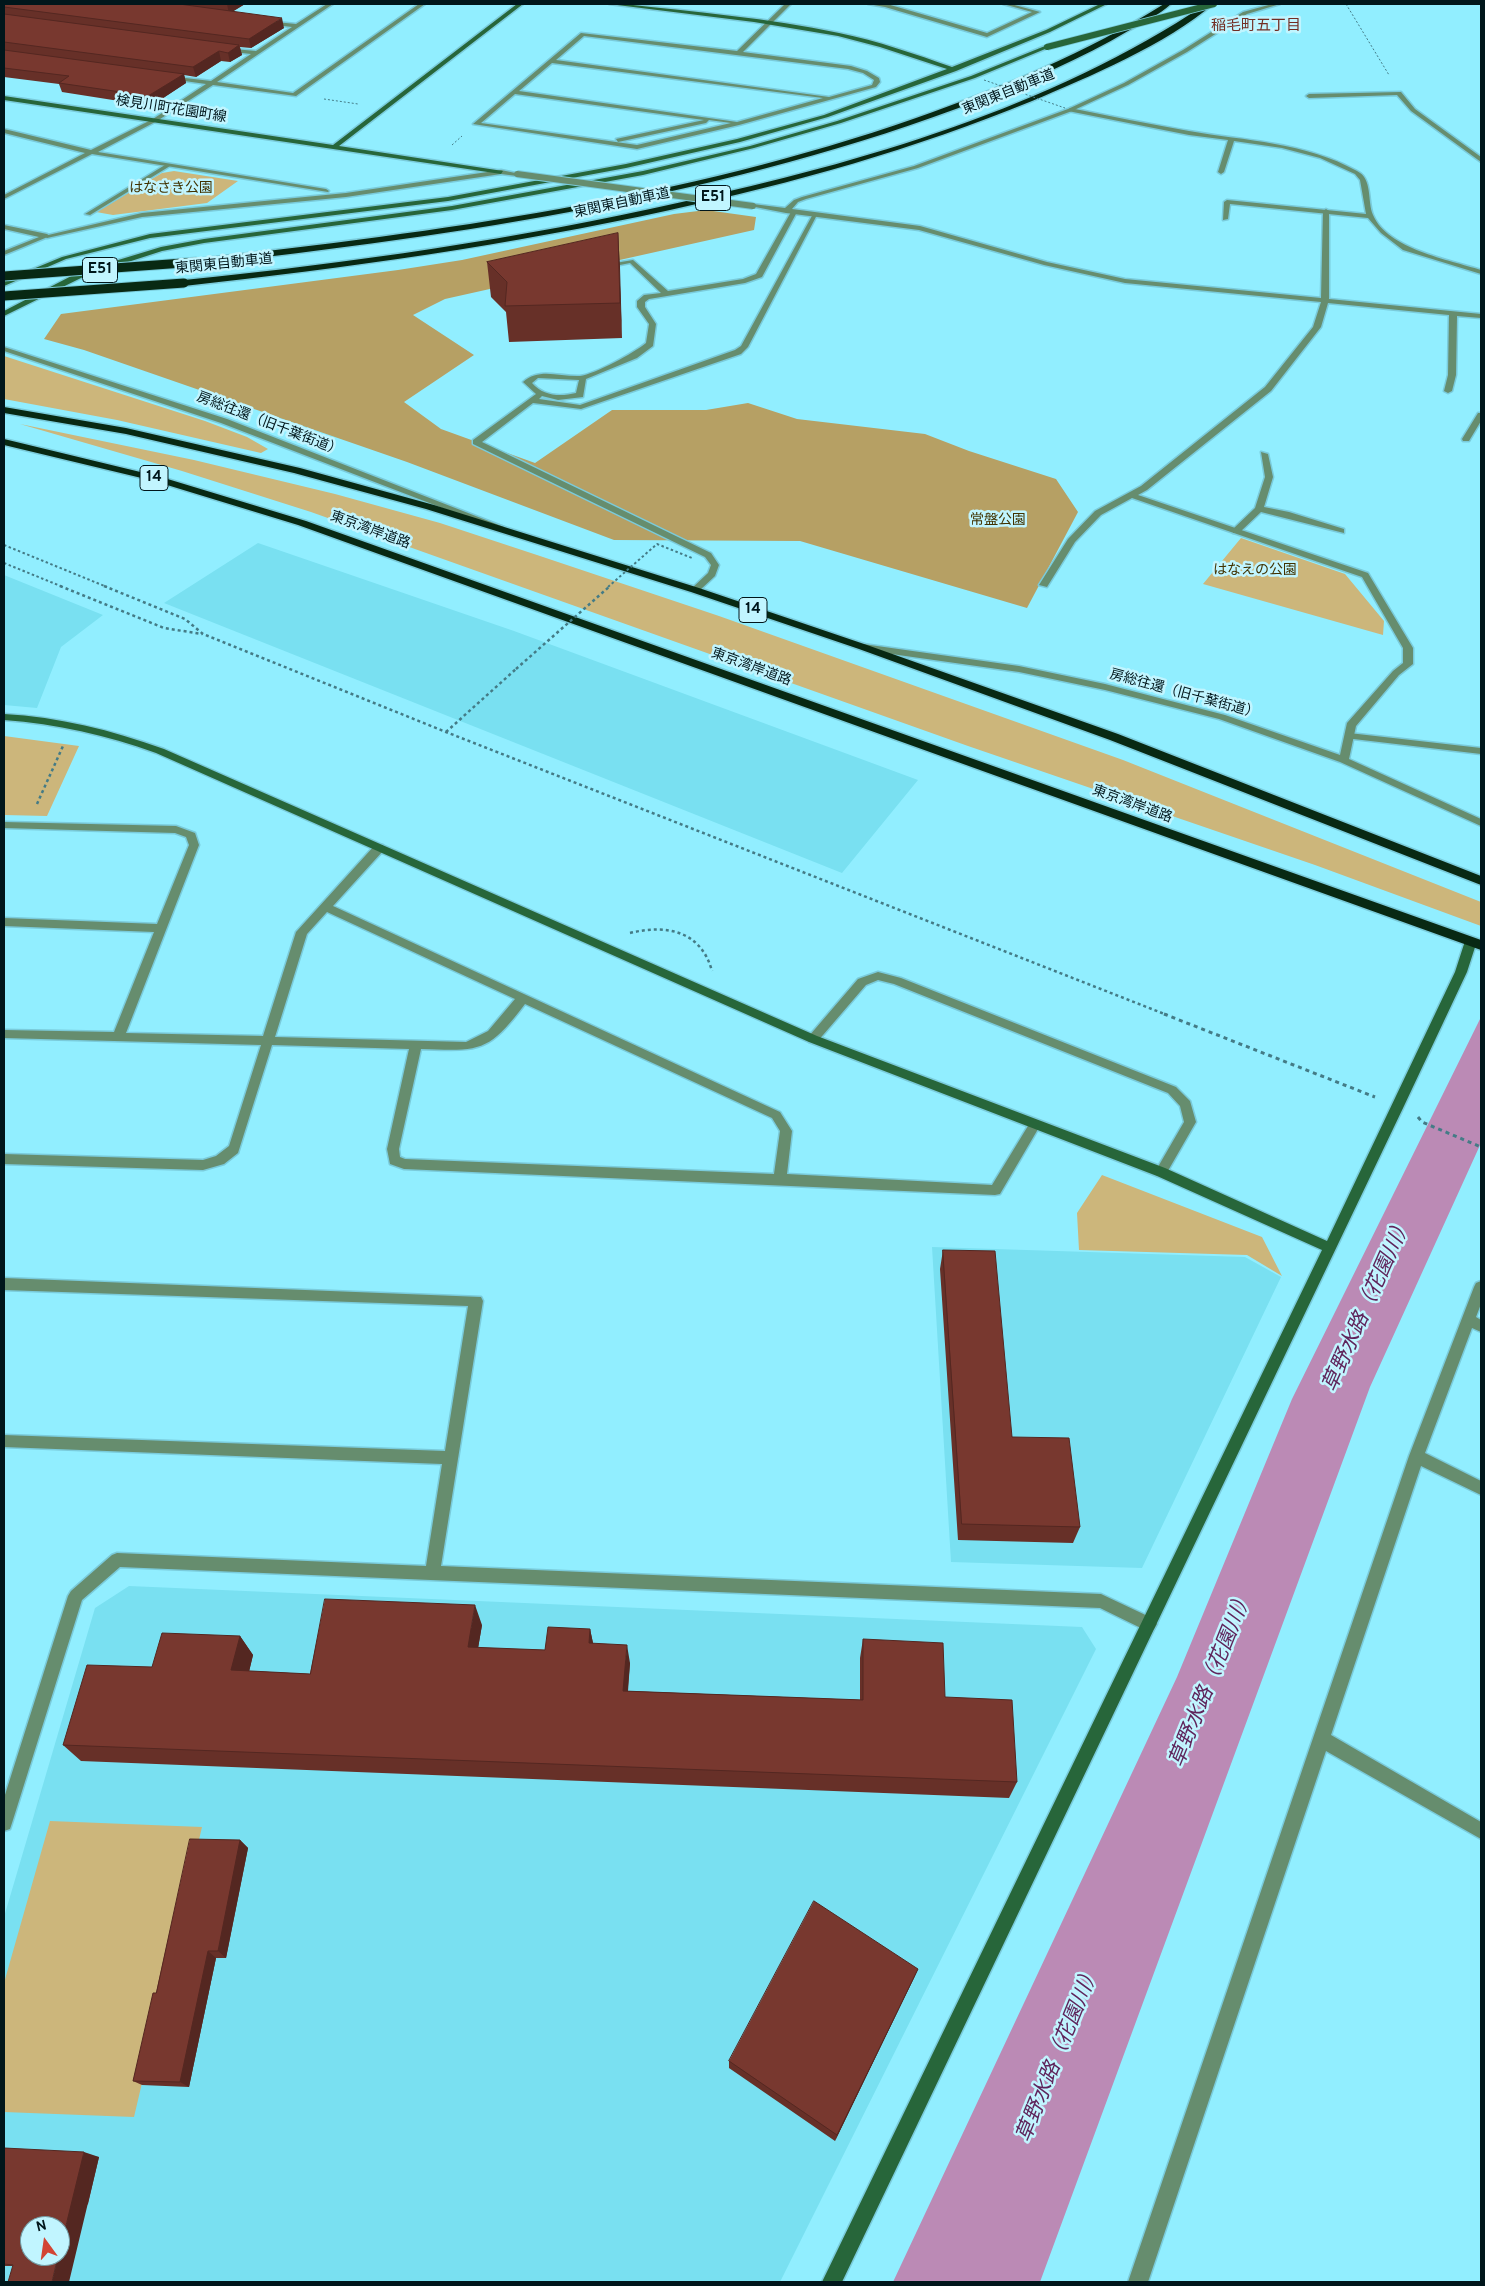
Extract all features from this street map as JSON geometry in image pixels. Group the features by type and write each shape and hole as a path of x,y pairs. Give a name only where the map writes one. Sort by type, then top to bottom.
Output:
{"highway":[{"name":"東関東自動車道","path":"4,276 197,262 342,246 478,225 626,198 777,162 898,127 1032,76 1122,32 1168,4"},
{"name":"東関東自動車道","path":"4,296 184,283 335,267 491,243 645,214 787,180 910,144 1059,87 1159,37 1210,4"},
{"name":"14","path":"4,410 126,431 253,459 430,506 522,534 863,647 1174,760 1481,881"},
{"name":"東京湾岸道路","path":"4,442 157,479 302,523 1476,943"}],"street":[{"path":"4,197 155,120 330,4"},
{"path":"162,76 294,95 422,4"},
{"path":"334,147 520,4"},
{"path":"612,4 768,23 848,37 953,69 973,77"},
{"path":"738,54 788,4"},
{"path":"871,4 886,6 987,35 1037,12 1006,4"},
{"path":"4,284 64,258 150,236 439,201 636,164 738,141 818,118 953,69 1048,31 1104,4"},
{"path":"4,314 61,283 82,274 161,249 204,241 452,208 643,173 752,147 839,122 973,77 1047,47 1214,4"},
{"path":"582,378 580,395 560,397 540,394 533,390 527,382 537,376 582,378 634,356 650,344 654,324 651,317 641,307 641,301 647,297 754,278 759,275 796,201 916,167 1068,109 1126,84 1176,56 1245,12 1277,4"},
{"path":"258,20 297,26"},
{"path":"583,34 849,67 876,79 877,82 874,86 737,124 637,146 476,124 550,61 583,34"},
{"path":"217,48 256,53"},
{"path":"550,61 833,98"},
{"path":"514,92 716,119 737,124"},
{"path":"1309,96 1399,92 1413,110 1481,160"},
{"name":"検見川町花園町線","path":"4,98 501,172"},
{"path":"1068,109 1189,133 1282,146 1322,158 1357,173 1363,180 1370,216 1383,232 1405,249 1481,272"},
{"path":"609,142 716,119"},
{"path":"4,131 89,152 346,195"},
{"path":"1221,172 1232,139"},
{"path":"88,214 167,166"},
{"path":"4,253 46,236 109,221 168,211 346,195 501,172 920,228 1054,266 1125,281 1481,316"},
{"path":"1225,219 1227,202 1370,216"},
{"path":"1044,585 1071,541 1098,513 1144,488 1268,389 1317,327 1325,302 1326,211"},
{"path":"530,400 581,407 738,352 744,347 816,214"},
{"path":"4,227 46,236"},
{"path":"594,269 630,261 666,294"},
{"path":"1448,391 1452,375 1453,313"},
{"name":"房総往還（旧千葉街道）","path":"4,349 224,421 327,462 522,534"},
{"path":"540,394 476,442 708,555 715,565 712,574 695,590"},
{"path":"1466,439 1481,414"},
{"path":"1236,531 1259,509 1269,477 1264,454"},
{"path":"1131,495 1365,575 1408,648 1408,664 1396,673 1351,724 1344,760"},
{"path":"1259,509 1286,514 1341,531"},
{"name":"房総往還（旧千葉街道）","path":"863,647 1019,669 1105,687 1222,717 1344,760 1481,822"},
{"path":"4,717 41,718 111,734 160,751 813,1039 1161,1172 1330,1248"},
{"path":"1349,736 1481,751"},
{"path":"4,825 176,830 191,835 194,845 119,1036"},
{"path":"4,1159 203,1165 220,1160 234,1149 302,932 379,848"},
{"path":"326,907 776,1115 786,1131 780,1178"},
{"path":"4,922 162,928"},
{"path":"832,2282 1330,1248 1460,972 1476,943"},
{"path":"813,1039 862,982 878,976 897,981 1172,1090 1186,1104 1190,1122 1161,1172"},
{"path":"4,1034 466,1046 481,1043 494,1034 522,999"},
{"path":"416,1045 393,1149 394,1160 404,1164 780,1178 995,1190 1035,1124"},
{"path":"4,1284 476,1301 432,1573"},
{"path":"1138,2282 1416,1456 1475,1323 1481,1287"},
{"path":"4,1441 450,1458"},
{"path":"1416,1456 1481,1488"},
{"path":"4,1823 76,1596 117,1560 1101,1601 1149,1624"},
{"path":"1321,1739 1481,1830"}],"path":[{"path":"1346,4 1399,92"},
{"path":"984,80 1068,109"},
{"path":"294,95 386,108"},
{"path":"446,732 657,544 692,558"},
{"path":"4,545 185,619 203,634"},
{"path":"4,563 164,628 203,634 446,732 1365,1093"},
{"path":"28,826 67,738"},
{"path":"625,935 657,929 688,936 709,955 712,973"},
{"path":"1422,1122 1481,1147"}],"shaded area":[{"path":"258,543 514,631 918,780 842,873 164,603"},
{"path":"4,575 103,615 61,647 37,708 4,705"},
{"path":"932,1247 1245,1257 1281,1277 1142,1568 951,1562"},
{"path":"129,1586 1082,1627 1096,1649 780,2282 4,2282 4,1917 95,1608"}],"green space":[{"name":"はなさき公園","path":"174,171 238,181 207,203 113,215 96,212 162,173"},
{"name":"常盤公園","path":"706,210 756,217 754,230 445,299 413,315 474,355 404,402 441,429 535,463 612,410 706,410 748,403 797,419 925,434 969,451 1056,479 1078,512 1027,608 800,541 614,540 407,462 84,350 44,339 61,314 462,260 674,214"},
{"path":"4,356 205,421 247,437 268,449 261,453 117,420 4,399"},
{"path":"20,424 194,460 335,494 440,523 719,616 1123,760 1481,902 1481,926 1315,865 968,746 311,512 182,471"},
{"name":"はなえの公園","path":"1241,538 1345,574 1384,621 1383,635 1203,584"},
{"path":"4,736 79,746 47,816 4,815"},
{"path":"1102,1175 1262,1237 1282,1276 1247,1255 1079,1250 1077,1213"},
{"path":"50,1821 202,1827 134,2117 4,2112 4,1983"}],"water":[{"name":"草野水路（花園川）","path":"1481,1017 1481,1143 1370,1387 1040,2282 893,2282 1177,1677 1292,1399"}],"building":[{"path":"4,4 179,4 282,18 249,39 4,7"},
{"path":"4,14 239,45 228,53 219,51 193,67 4,42"},
{"path":"4,50 184,74 148,96 59,83 69,76 4,68"},
{"path":"618,233 620,303 505,306 507,282 487,262"},
{"path":"943,1250 995,1251 1012,1437 1069,1438 1080,1527 962,1524"},
{"path":"325,1599 475,1605 468,1647 545,1650 548,1627 590,1629 589,1643 627,1645 623,1691 863,1700 863,1639 943,1643 945,1697 1012,1700 1017,1782 63,1745 87,1665 152,1667 162,1633 240,1636 231,1670 310,1674"},
{"path":"190,1839 240,1840 218,1951 208,1951 180,2082 133,2081 153,1993 156,1993"},
{"path":"814,1901 918,1969 837,2135 729,2061"},
{"path":"4,2148 84,2152 68,2216 20,2216 20,2266 56,2266 52,2282 8,2282 13,2265 4,2264"}],"district":[{"name":"稲毛町五丁目","path":"1256,27"}]}
